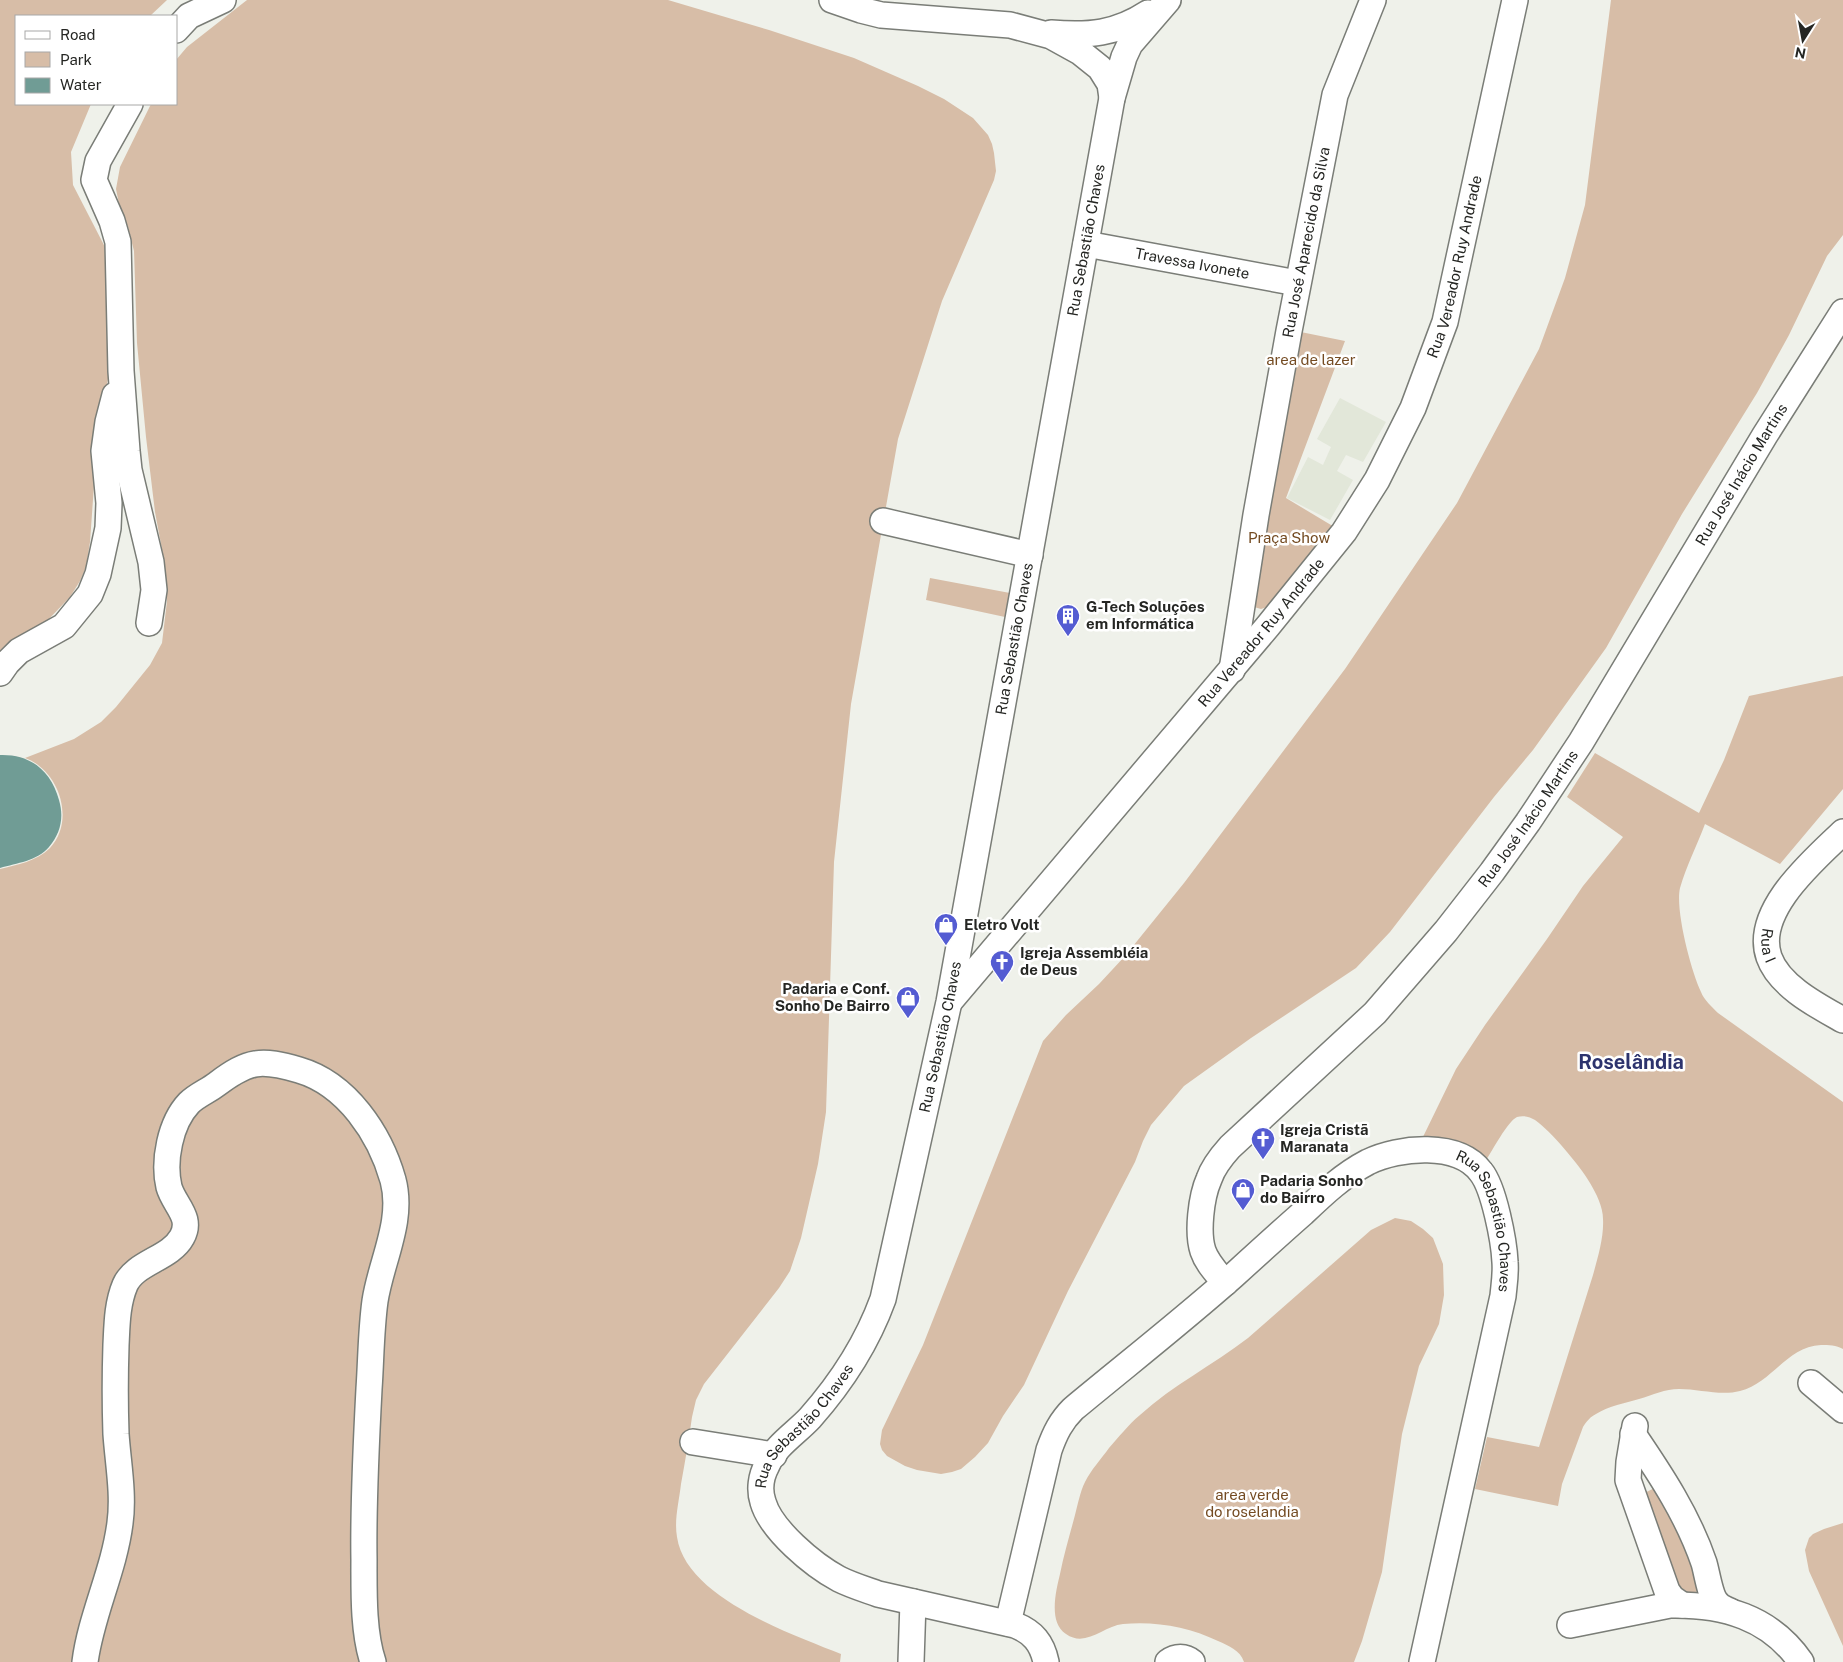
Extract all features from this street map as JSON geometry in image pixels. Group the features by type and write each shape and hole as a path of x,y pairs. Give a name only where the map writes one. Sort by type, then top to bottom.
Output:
{"street":[{"path":"178,28 189,16 223,0"},
{"path":"832,0 881,15 982,22 1010,25 1037,31 1080,34 1117,29 1133,23 1167,1"},
{"name":"Rua José Aparecido da Silva","path":"1232,670 1256,515 1297,283 1336,95 1374,0"},
{"name":"Rua Vereador Ruy Andrade","path":"949,1002 1232,670 1355,517 1378,480 1413,408 1445,322 1515,0"},
{"name":"Rua Sebastião Chaves","path":"1167,1 1130,44 1124,57 1112,98 949,1002 883,1299 864,1341 838,1383 767,1464 762,1477 761,1491 763,1503 769,1516 791,1543 821,1568 838,1578 858,1588 878,1594 1008,1624 1049,1450 1055,1432 1062,1420 1225,1283 1334,1184 1362,1165 1378,1158 1404,1152 1442,1152 1467,1160 1482,1173 1490,1190 1500,1226 1504,1247 1505,1278 1503,1296 1422,1662"},
{"path":"1037,31 1067,44 1091,60 1107,77 1112,98"},
{"path":"129,105 98,161 94,180 112,221 118,242 121,371 129,470 153,575 150,623"},
{"name":"Travessa Ivonete","path":"1086,244 1297,283"},
{"name":"Rua José Inácio Martins","path":"1225,1283 1206,1258 1201,1238 1204,1194 1208,1180 1217,1162 1230,1147 1375,1014 1492,872 1581,742 1765,435 1843,312"},
{"path":"0,673 7,663 28,644 53,634 64,626 90,594 98,574 107,538 109,503 104,451 108,422 121,371"},
{"path":"883,521 1030,555"},
{"name":"Rua I","path":"1843,832 1781,898 1772,916 1767,935 1769,956 1782,976 1804,997 1843,1020"},
{"path":"85,1662 92,1626 109,1573 120,1521 115,1375 117,1327 123,1292 127,1280 137,1271 171,1249 182,1237 186,1225 183,1212 169,1186 168,1160 171,1132 177,1118 189,1103 228,1075 242,1067 256,1063 269,1063 306,1072 340,1094 370,1128 381,1148 393,1182 396,1206 392,1232 376,1299 363,1515 364,1603 373,1662"},
{"path":"1812,1383 1843,1410"},
{"path":"1682,1605 1672,1598 1667,1591 1630,1486 1628,1469 1635,1427 1671,1489 1692,1533 1704,1563 1714,1599 1719,1605 1776,1633 1801,1662"},
{"path":"693,1442 774,1455"},
{"path":"911,1662 914,1602"},
{"path":"1570,1625 1660,1606 1682,1605 1730,1611"},
{"path":"1008,1624 1024,1629 1040,1643 1046,1662"},
{"path":"1168,1662 1178,1657 1184,1657 1192,1662"}],"shaded area":[{"path":"1340,398 1386,422 1363,462 1346,455 1337,471 1353,480 1330,520 1287,498 1308,457 1323,465 1331,447 1317,439"}],"green space":[{"path":"0,0 167,0 151,15 15,15 15,105 91,105 71,152 73,185 106,249 111,364 98,429 90,542 86,567 70,597 46,622 0,659"},
{"path":"247,0 668,0 854,58 918,86 944,99 973,118 988,135 992,144 996,171 994,180 942,301 898,439 851,704 834,862 826,1112 818,1164 801,1238 790,1271 779,1288 704,1384 696,1400 676,1518 677,1537 685,1559 700,1578 720,1596 770,1624 841,1654 840,1662 0,1662 0,869 27,862 45,852 58,837 62,824 60,797 55,784 37,764 25,758 74,739 101,722 116,707 150,665 162,643 167,601 164,560 155,512 146,437 137,343 134,251 128,227 120,209 116,189 120,167 151,105 178,105 178,58 187,47"},
{"path":"1611,0 1843,0 1843,235 1827,256 1789,335 1757,393 1682,514 1606,648 1533,750 1494,797 1390,932 1356,968 1251,1038 1184,1086 1151,1125 1135,1162 1068,1291 1024,1385 988,1443 961,1469 952,1472 941,1474 905,1466 887,1456 882,1450 880,1444 882,1430 923,1345 1043,1041 1125,956 1184,883 1345,669 1457,503 1539,349 1565,278 1585,205"},
{"path":"1291,330 1345,341 1286,498 1336,528 1270,606 1261,609 1254,607"},
{"path":"930,578 1010,593 1005,617 926,600"},
{"path":"1843,676 1843,789 1780,864 1705,824 1682,880 1679,898 1682,925 1689,956 1697,982 1706,1001 1718,1013 1843,1102 1843,1349 1827,1345 1809,1347 1788,1358 1761,1381 1740,1391 1725,1393 1674,1389 1601,1411 1590,1418 1583,1427 1562,1484 1558,1506 1475,1489 1487,1437 1539,1447 1599,1254 1602,1240 1603,1214 1595,1191 1580,1168 1549,1132 1531,1118 1520,1116 1513,1120 1486,1160 1421,1141 1456,1069 1485,1025 1583,886 1623,837 1567,797 1595,753 1699,813 1724,760 1749,696"},
{"name":"area verde do roselandia","path":"1395,1218 1411,1221 1433,1238 1443,1264 1444,1295 1439,1324 1419,1366 1402,1434 1382,1572 1354,1662 1244,1662 1237,1651 1207,1636 1160,1624 1123,1624 1081,1639 1073,1638 1066,1634 1060,1629 1057,1622 1055,1597 1083,1486 1090,1473 1109,1448 1153,1404 1248,1338 1371,1230"},
{"path":"1663,1484 1707,1588 1675,1599 1636,1497"},
{"path":"1843,1523 1843,1646 1809,1571 1805,1550 1809,1538 1813,1534"}],"water":[{"path":"0,755 11,755 30,761 45,773 51,781 59,800 61,819 59,830 53,842 44,852 26,861 0,868"}],"place":[{"name":"G-Tech Soluções em Informática","path":"1068,637"},
{"name":"Eletro Volt","path":"946,946"},
{"name":"Igreja Assembléia de Deus","path":"1002,983"},
{"name":"Padaria e Conf. Sonho De Bairro","path":"908,1019"},
{"name":"Igreja Cristã Maranata","path":"1263,1160"},
{"name":"Padaria Sonho do Bairro","path":"1243,1211"}],"district":[{"name":"Roselândia","path":"1631,1062"}],"park label":[{"name":"area de lazer","path":"1311,360"},
{"name":"Praça Show","path":"1289,538"}]}
